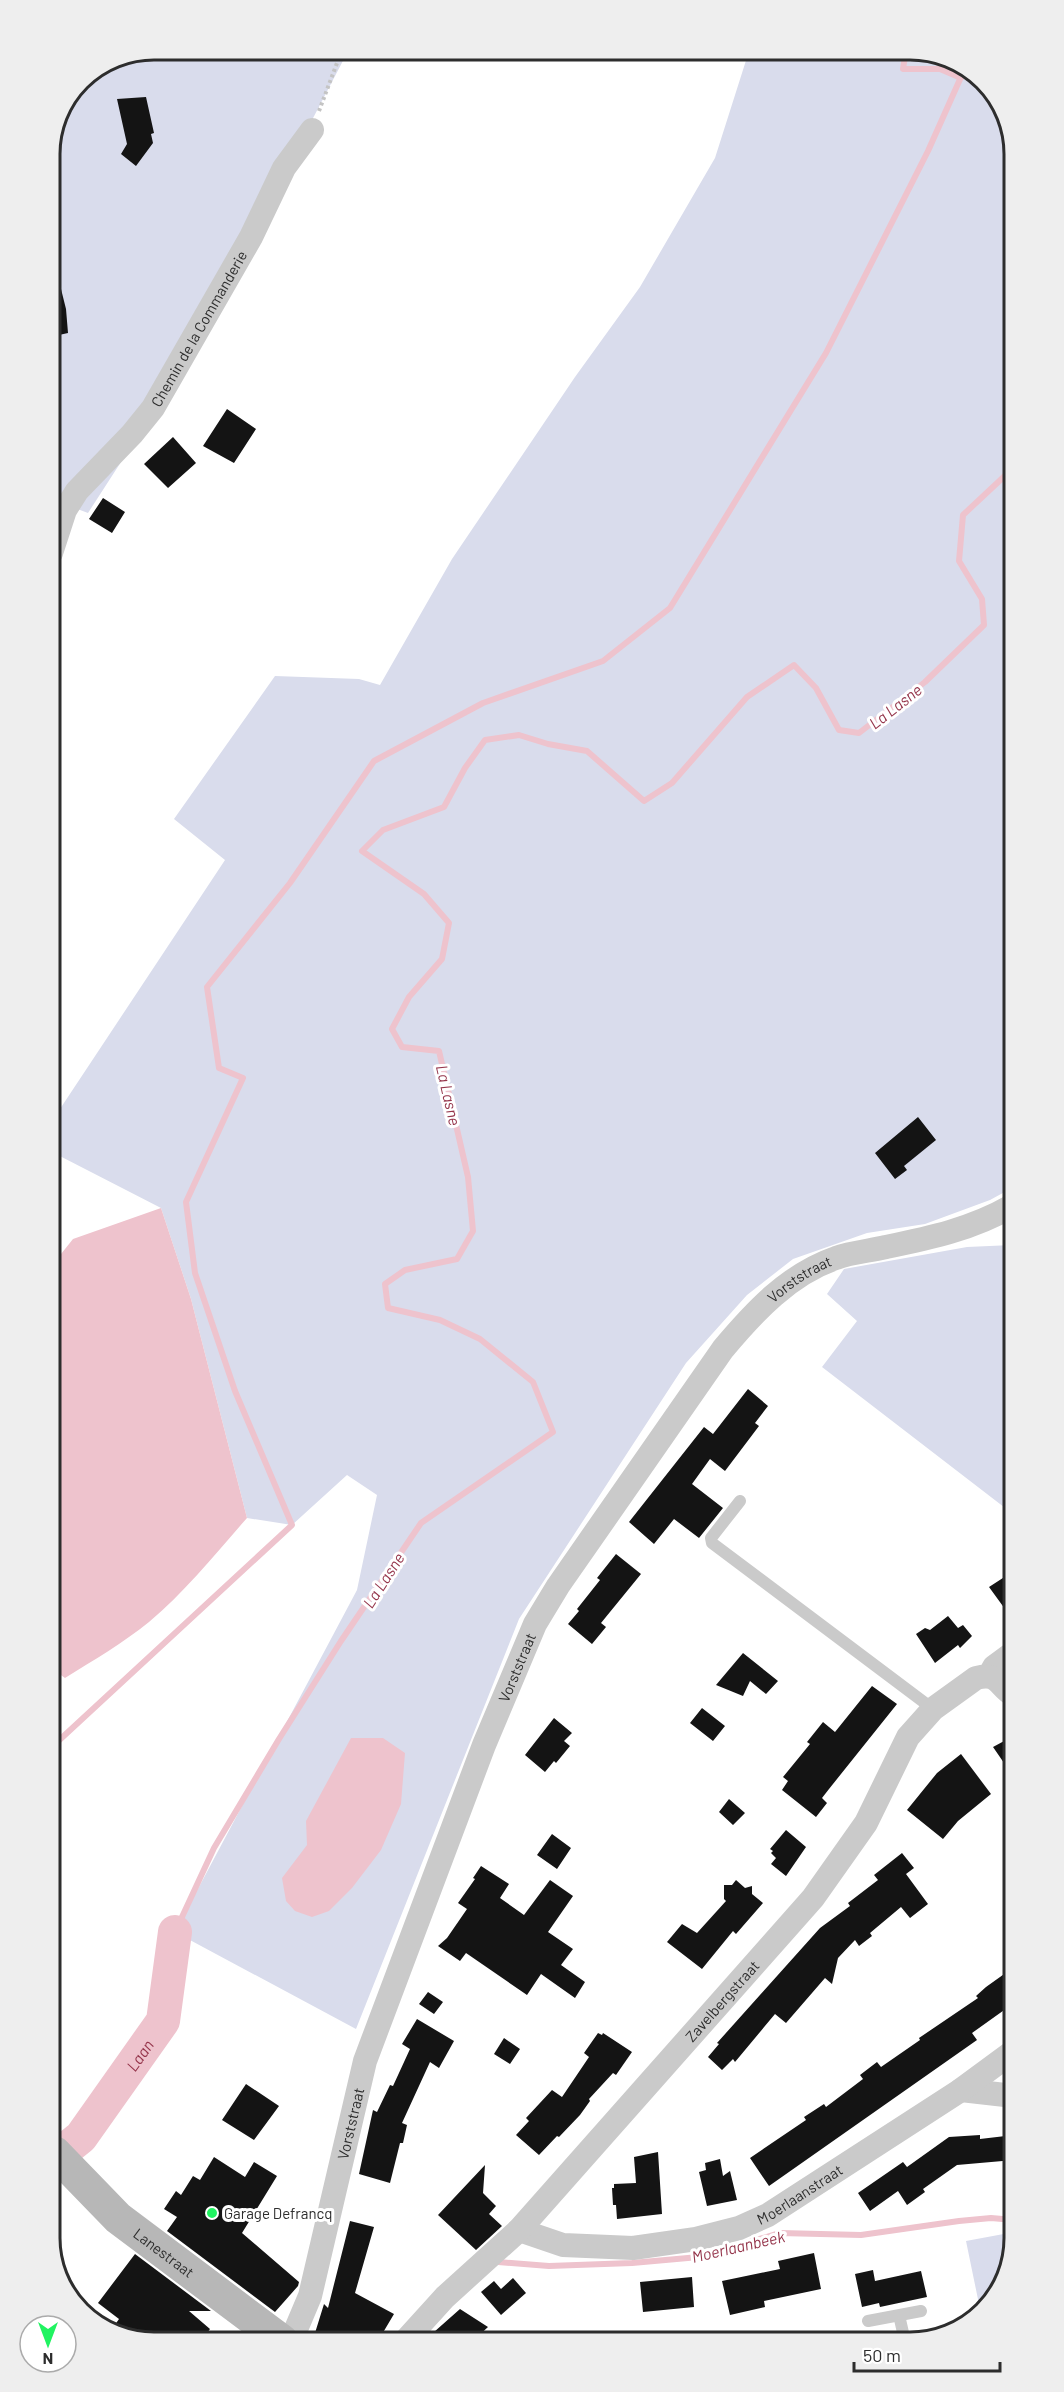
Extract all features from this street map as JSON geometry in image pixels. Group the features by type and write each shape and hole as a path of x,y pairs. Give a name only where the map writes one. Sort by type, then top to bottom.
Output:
{"street":[{"name":"Chemin de la Commanderie","path":"60,526 76,491 132,434 153,408 228,279 284,168 312,130"},
{"name":"Vorststraat","path":"295,2332 310,2296 365,2061 484,1745 535,1624 558,1586 723,1349 744,1323 773,1295 804,1273 837,1257 954,1232 1004,1210"},
{"name":"Zavelbergstraat","path":"413,2332 446,2297 519,2230 813,1898 866,1823 908,1737 933,1709 976,1678 989,1676 994,1667 1004,1660"},
{"path":"989,1676 996,1678 1004,1686"},
{"name":"Moerlaanstraat","path":"519,2230 563,2245 633,2248 696,2239 739,2228 768,2215 961,2090 1004,2058"},
{"path":"961,2090 1004,2095"},
{"name":"Lanestraat","path":"60,2159 118,2218 270,2332"}],"lane":[{"path":"740,1501 711,1538 712,1543 933,1709"},
{"path":"868,2321 921,2310"},
{"path":"899,2315 903,2332"}],"path":[{"path":"312,130 338,60"}],"shaded area":[{"path":"343,60 185,363 88,513 60,502 60,148 63,130 70,113 92,83 124,65 142,61"},
{"path":"746,60 916,60 940,65 957,73 976,88 984,97 999,124 1004,154 1004,1192 990,1200 925,1224 867,1233 793,1259 747,1295 686,1363 519,1619 356,2029 175,1932 357,1590 377,1495 347,1475 292,1525 247,1518 191,1299 161,1208 60,1156 60,1109 225,860 174,819 275,676 359,679 380,685 452,559 575,377 640,287 715,158"},
{"path":"161,1208 191,1299 247,1518 200,1572 149,1622 65,1678 60,1674 60,1255 73,1239"},
{"path":"1004,1245 1004,1507 822,1367 857,1321 827,1294 844,1269 967,1247"},
{"path":"351,1738 383,1738 405,1753 401,1804 381,1850 352,1888 329,1911 312,1917 295,1911 286,1901 282,1878 307,1845 306,1821"},
{"path":"1004,2234 999,2268 988,2290 978,2301 966,2241"}],"building":[{"path":"146,97 154,133 151,134 153,143 136,166 121,154 127,144 117,99"},
{"path":"60,285 66,309 68,333 60,335"},
{"path":"227,409 256,429 234,463 203,446"},
{"path":"173,437 196,463 168,488 144,464"},
{"path":"103,498 125,512 112,533 89,519"},
{"path":"918,1117 936,1140 904,1166 907,1170 895,1179 875,1153"},
{"path":"748,1389 768,1406 755,1423 759,1426 725,1471 710,1459 692,1484 723,1508 699,1538 674,1519 654,1544 629,1522 704,1427 713,1434"},
{"path":"616,1554 641,1574 601,1623 606,1627 592,1644 568,1624 600,1580 597,1578"},
{"path":"1004,1577 1004,1608 989,1587"},
{"path":"948,1616 958,1628 963,1625 972,1636 960,1648 958,1645 935,1663 916,1634 925,1628 930,1630"},
{"path":"743,1653 778,1681 766,1694 750,1681 743,1696 716,1685"},
{"path":"872,1686 897,1704 822,1798 827,1803 816,1817 782,1790 788,1781 783,1777 810,1744 807,1742 823,1722 835,1732"},
{"path":"702,1708 725,1726 713,1741 690,1723"},
{"path":"554,1718 572,1733 564,1741 570,1746 545,1772 525,1755"},
{"path":"1004,1741 1004,1763 993,1747"},
{"path":"961,1754 991,1794 958,1821 943,1839 907,1810 937,1773"},
{"path":"729,1799 745,1813 733,1825 719,1812"},
{"path":"786,1830 806,1847 786,1876 771,1864 776,1858 770,1849"},
{"path":"552,1834 571,1848 557,1869 537,1855"},
{"path":"902,1853 914,1868 906,1874 928,1904 910,1918 901,1907 870,1933 872,1936 859,1946 855,1940 838,1958 832,1984 825,1978 786,2023 775,2014 735,2062 733,2059 722,2070 708,2057 719,2044 717,2043 820,1928 850,1906 848,1903 878,1880 874,1875"},
{"path":"481,1866 509,1884 500,1898 524,1915 550,1880 573,1896 548,1932 573,1949 561,1965 585,1982 575,1998 541,1974 527,1995 466,1953 460,1961 438,1946 447,1938 467,1909 458,1903"},
{"path":"736,1880 745,1888 752,1886 752,1894 763,1903 736,1934 733,1931 702,1969 667,1942 682,1924 697,1933 726,1901 724,1885 732,1885"},
{"path":"1004,1974 1004,2010 972,2033 977,2040 769,2186 750,2158 806,2120 804,2117 824,2104 826,2107 863,2079 860,2075 877,2062 881,2067 978,1998 976,1996"},
{"path":"428,1992 443,2002 434,2014 419,2004"},
{"path":"417,2019 454,2041 439,2068 430,2062 402,2123 407,2125 390,2183 359,2174 373,2110 377,2112 390,2085 393,2086 410,2049 402,2044"},
{"path":"598,2033 602,2035 603,2033 632,2052 616,2075 613,2073 589,2099 590,2101 580,2115 539,2155 516,2135 529,2121 526,2118 552,2090 562,2097 589,2057 584,2053"},
{"path":"504,2038 520,2049 510,2064 494,2054"},
{"path":"246,2084 279,2106 254,2140 222,2120"},
{"path":"980,2135 980,2139 1004,2136 1004,2161 957,2165 923,2189 925,2192 907,2205 898,2191 870,2211 858,2193 903,2162 907,2167 949,2137"},
{"path":"658,2152 662,2214 617,2219 616,2205 613,2205 612,2188 614,2184 636,2183 634,2157"},
{"name":"Garage Defrancq","path":"214,2157 245,2177 254,2162 277,2176 242,2233 299,2282 275,2312 167,2231 177,2217 164,2209 176,2191 181,2195 193,2176 200,2180"},
{"path":"720,2159 723,2176 730,2171 737,2200 707,2206 699,2172 706,2170 705,2163"},
{"path":"485,2165 483,2193 496,2206 489,2214 502,2226 476,2250 438,2215"},
{"path":"350,2221 374,2227 355,2293 394,2314 383,2332 315,2332 324,2304 328,2308"},
{"path":"814,2253 821,2289 764,2301 765,2307 730,2315 722,2281 780,2269 778,2261"},
{"path":"135,2254 211,2311 189,2311 210,2329 208,2332 148,2332 130,2329 116,2324 119,2319 98,2303"},
{"path":"873,2270 875,2281 921,2271 927,2297 880,2307 879,2303 862,2307 855,2274"},
{"path":"692,2277 694,2307 643,2312 640,2282"},
{"path":"513,2278 526,2293 501,2315 481,2292 494,2281 501,2289"},
{"path":"460,2309 488,2327 483,2332 434,2332"}],"waterway":[{"path":"904,60 903,69 940,69 961,78"},
{"path":"60,1739 292,1525 235,1391 195,1273 186,1202 243,1078 219,1068 207,987 290,883 374,761 483,703 603,661 670,608 826,353 928,151 961,76"},
{"name":"La Lasne","path":"175,1932 214,1848 279,1739 341,1641 421,1523 553,1432 533,1382 480,1339 440,1320 388,1308 385,1284 405,1270 457,1259 473,1231 468,1177 439,1051 402,1047 392,1029 409,997 442,959 449,923 424,894 362,851 383,830 444,807 465,768 485,740 519,735 548,744 587,751 644,801 672,783 747,697 794,665 816,688 839,730 859,733 925,682 984,625 982,599 959,561 963,515 1004,477"},
{"name":"Laan","path":"60,2154 81,2137 163,2021 175,1932"},
{"name":"Moerlaanbeek","path":"498,2262 549,2266 632,2263 699,2257 780,2233 861,2235 959,2221 1004,2219"}],"place":[{"name":"Garage Defrancq","path":"212,2213"}]}
